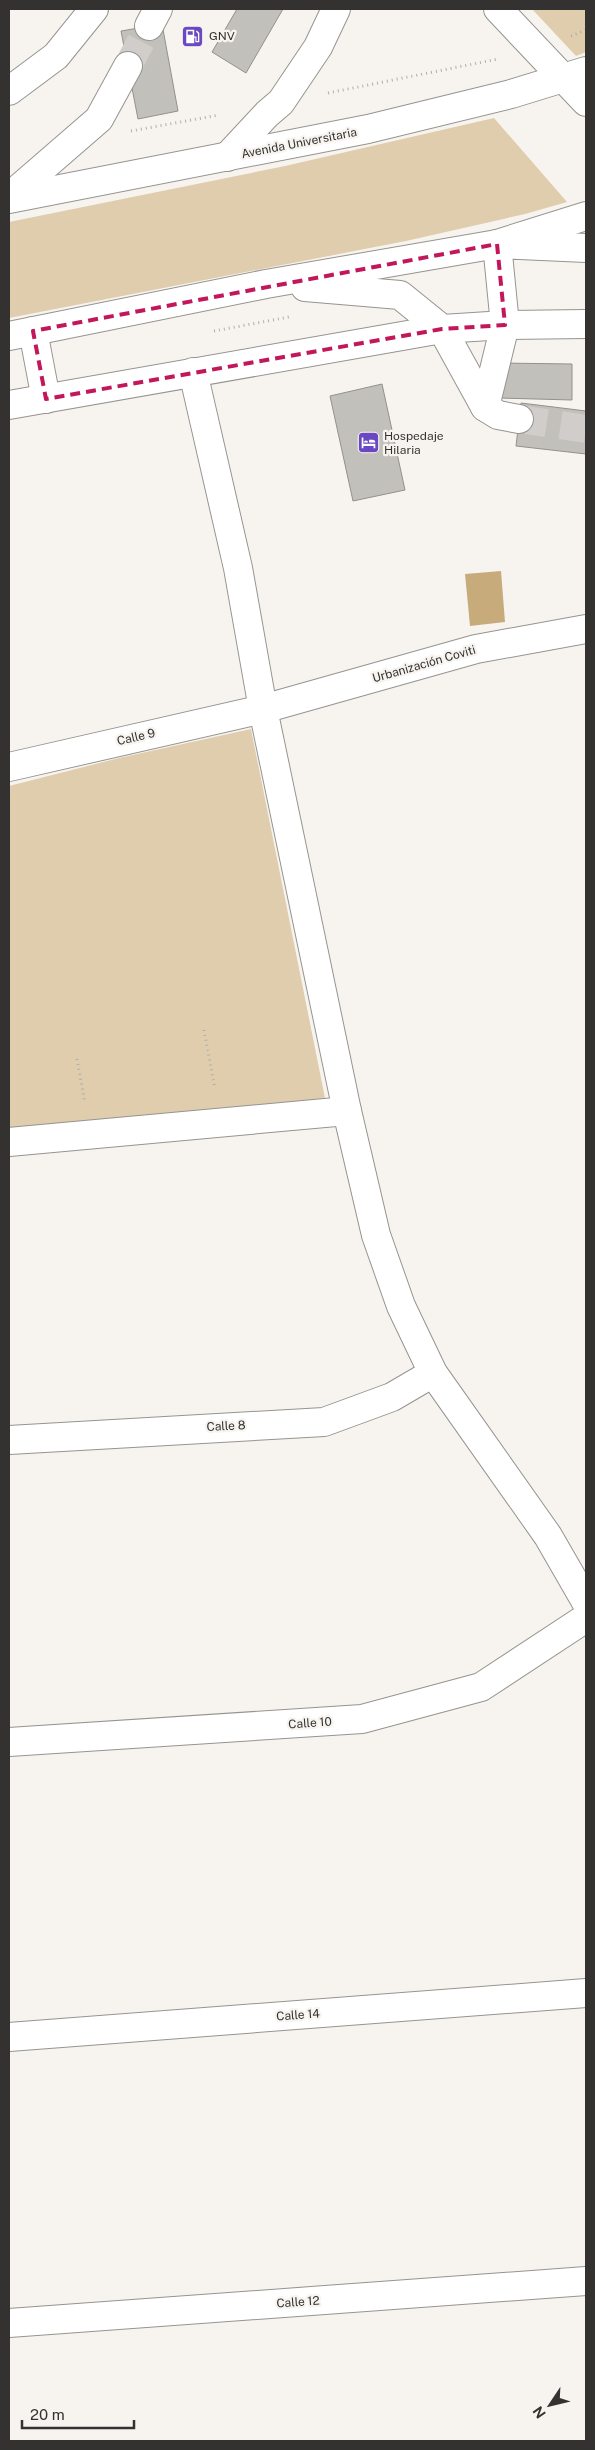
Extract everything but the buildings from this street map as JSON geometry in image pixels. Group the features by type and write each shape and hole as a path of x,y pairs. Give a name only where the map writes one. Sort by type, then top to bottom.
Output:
{"street":[{"path":"9,91 56,56 94,9"},
{"path":"227,157 267,114 281,102 318,47 336,9"},
{"path":"498,9 575,75 586,102"},
{"path":"9,198 99,119 128,66"},
{"name":"Avenida Universitaria","path":"9,198 368,129 476,104 575,75"},
{"path":"46,399 21,333 266,284 497,244 586,216"},
{"path":"497,244 586,248"},
{"path":"485,407 505,325 497,244"},
{"path":"266,284 400,295 442,329 485,407 498,416 519,419"},
{"path":"9,405 442,329 505,325 586,324"},
{"path":"193,372 238,568 263,709 347,1111 376,1235 401,1306 433,1372 548,1536 586,1602"},
{"name":"Urbanización Coviti","path":"263,709 476,649 586,629"},
{"name":"Calle 9","path":"9,767 263,709"},
{"path":"9,1142 347,1111"},
{"name":"Calle 8","path":"9,1440 220,1426 324,1422 392,1397 433,1372"},
{"name":"Calle 10","path":"9,1742 362,1719 481,1687 586,1618"},
{"name":"Calle 14","path":"9,2037 586,1993"},
{"name":"Calle 12","path":"9,2323 586,2281"}],"path":[{"path":"204,1030 216,1098"},
{"path":"77,1059 86,1108"}],"highlighted area":[{"path":"497,244 505,325 442,329 46,399 33,331"}],"shaded area":[{"path":"532,9 586,9 586,52 576,56"},
{"path":"494,118 567,202 525,214 406,241 9,318 9,222 285,166"},
{"path":"501,571 505,622 470,626 465,574"},
{"path":"251,729 327,1108 9,1132 9,786 119,758"}],"tunnel":[{"path":"128,66 149,26"},
{"path":"519,419 586,429"}],"place":[{"name":"GNV","path":"193,36"},
{"name":"Hospedaje Hilaria","path":"368,443"}]}
